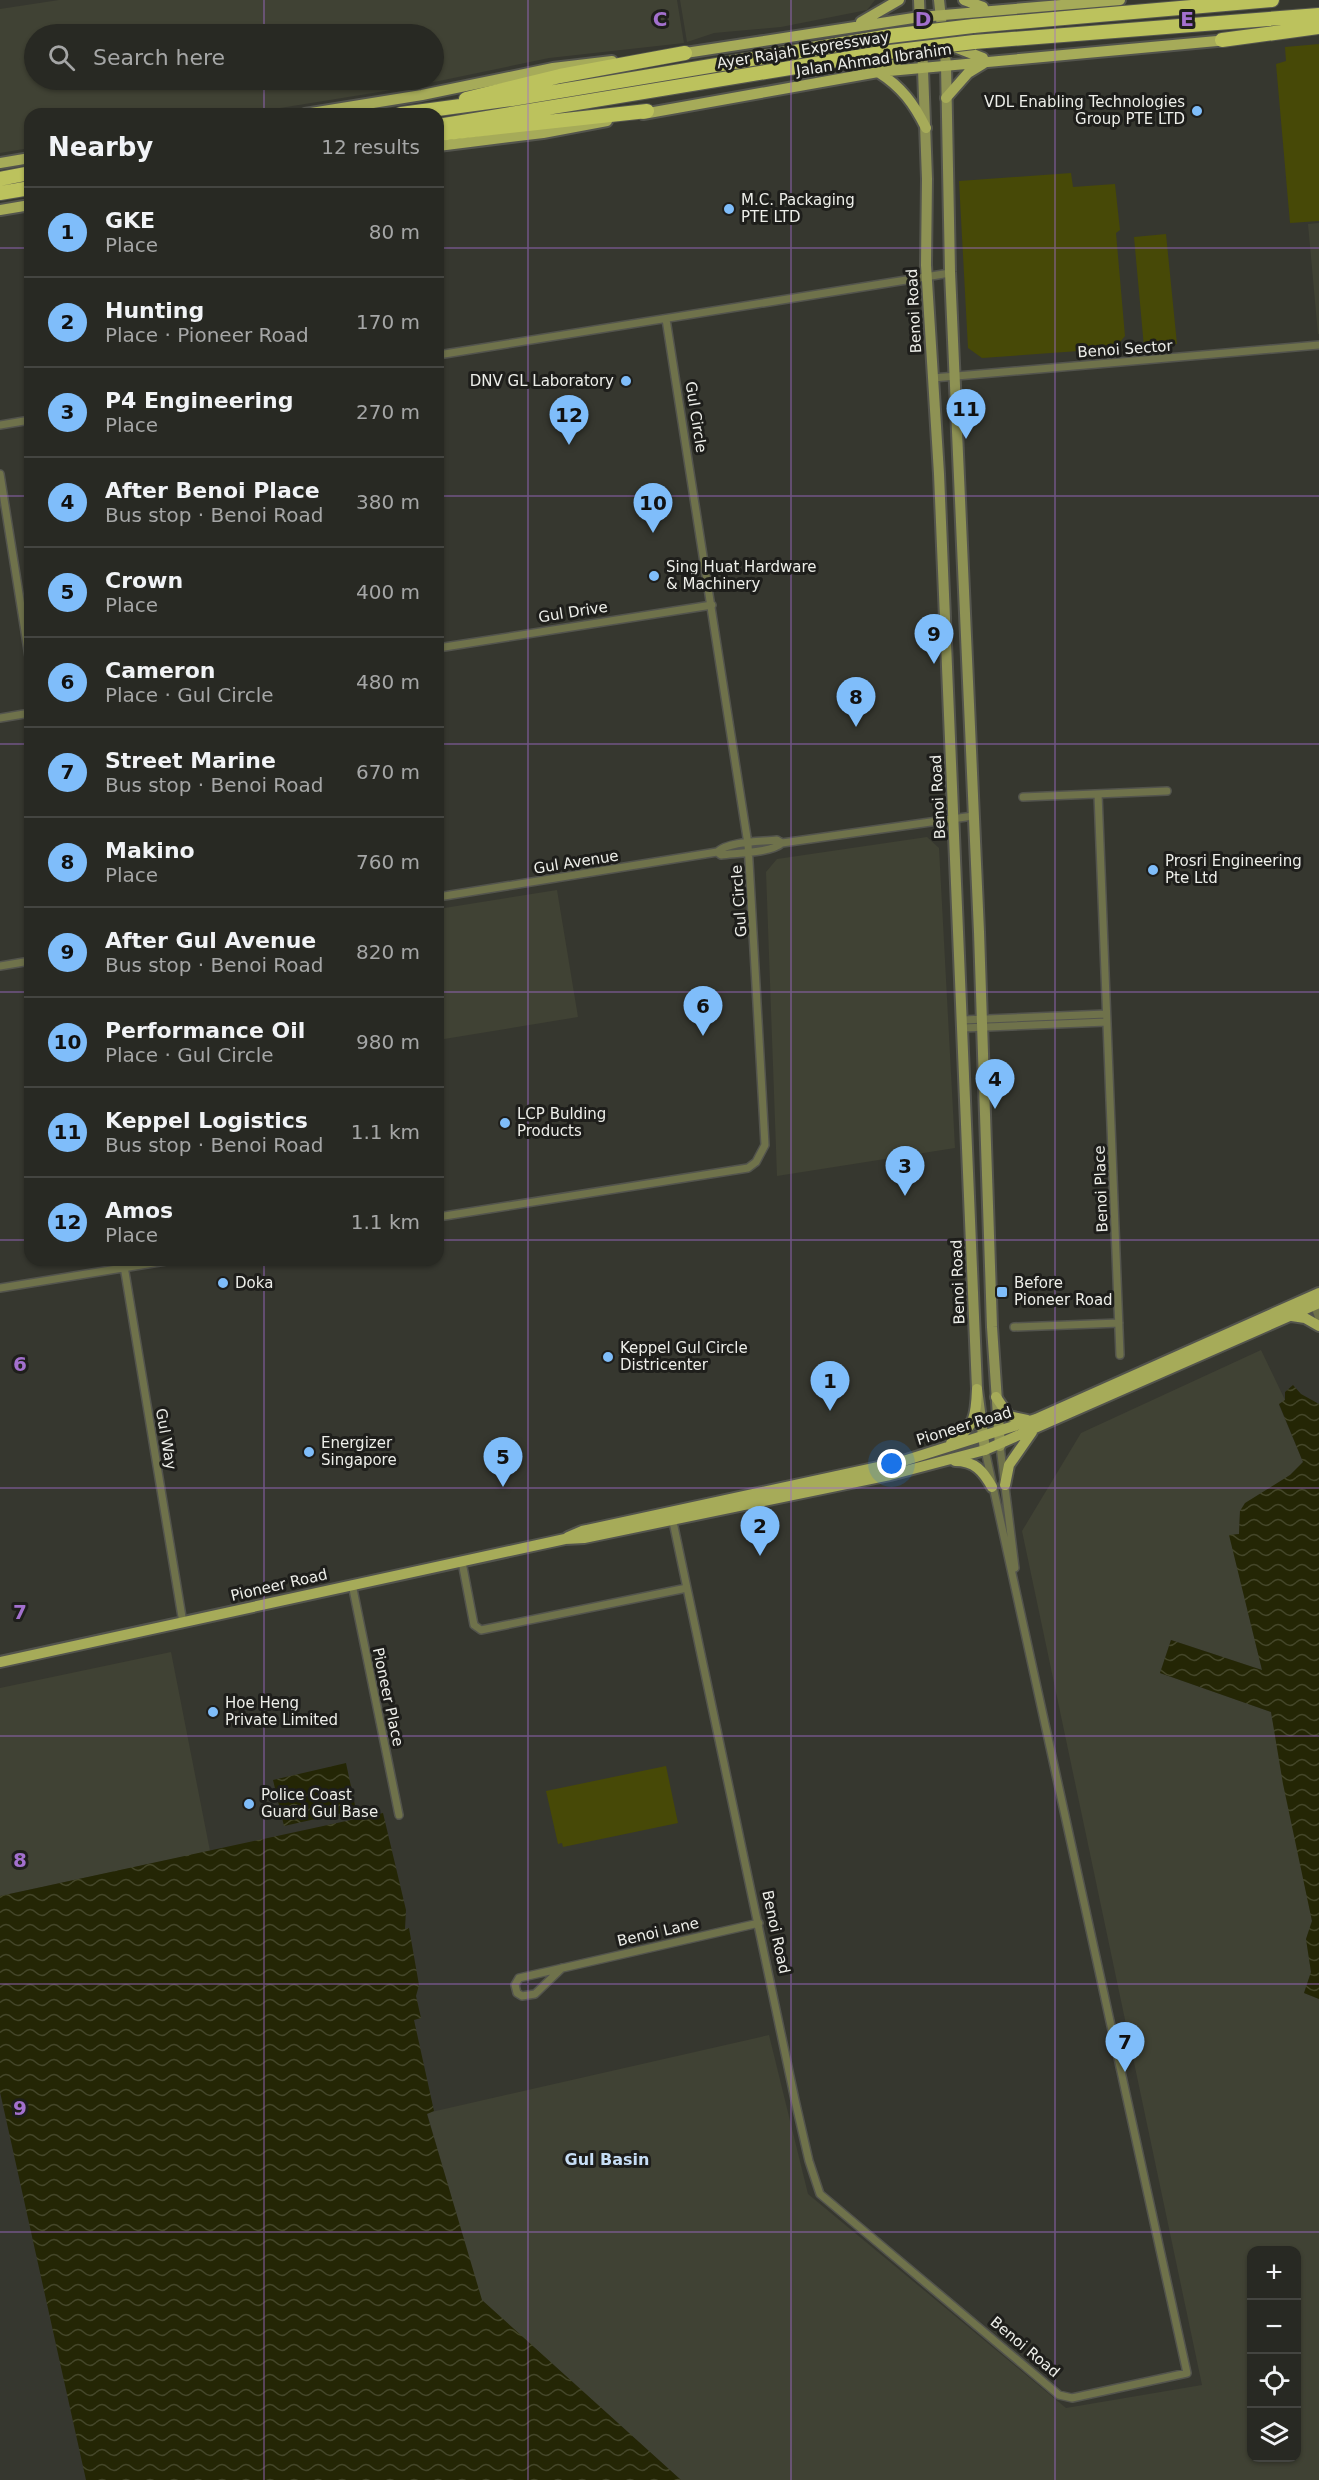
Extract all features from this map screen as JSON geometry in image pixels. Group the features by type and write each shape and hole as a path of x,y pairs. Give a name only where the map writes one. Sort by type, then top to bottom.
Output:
{"highway":[{"name":"Ayer Rajah Expressway","path":"441,108 512,99 890,36 973,26 1272,0"},
{"name":"Ayer Rajah Expressway","path":"444,125 881,53 974,42 1319,15"},
{"path":"1222,40 1319,27"},
{"path":"441,108 478,95 550,78 685,53"},
{"path":"444,133 647,111"},
{"path":"0,178 24,174"},
{"path":"0,192 24,189"}],"main road":[{"path":"850,27 882,12 899,0"},
{"name":"Benoi Road","path":"919,0 946,65 954,376 996,1397 1000,1446"},
{"name":"Benoi Road","path":"939,0 924,67 927,277 954,818 977,1389 985,1450"},
{"path":"964,0 972,5 994,10"},
{"path":"926,128 916,107 902,90 878,72 933,34 977,12 1120,0"},
{"path":"933,34 977,12"},
{"path":"342,108 422,95 553,68 685,53 891,21 933,34 965,52 989,60"},
{"name":"Jalan Ahmad Ibrahim","path":"444,145 543,133 647,111 878,72 989,60 1319,33"},
{"path":"946,98 968,73 989,60"},
{"path":"0,163 24,159"},
{"path":"0,210 24,206"},
{"name":"Pioneer Road","path":"0,1662 565,1539 582,1531 671,1516 946,1461 1000,1446 1316,1300"},
{"name":"Pioneer Road","path":"1269,1320 1291,1316 1316,1300"},
{"path":"1291,1316 1304,1317 1319,1326"},
{"name":"Pioneer Road","path":"671,1516 897,1463 999,1432 1036,1419 1249,1329"},
{"path":"943,1448 972,1424 975,1418 977,1389"},
{"path":"996,1397 1009,1416 1023,1420 1036,1419"},
{"path":"1005,1485 1009,1465 1032,1431"},
{"path":"946,1461 966,1462 976,1466 984,1472 992,1487"}],"street":[{"path":"444,354 950,273"},
{"name":"Gul Circle","path":"444,1216 748,1167 756,1162 765,1145 749,848 666,319"},
{"name":"Benoi Sector","path":"933,378 1319,345"},
{"path":"0,425 24,421"},
{"path":"0,474 24,625"},
{"name":"Gul Drive","path":"444,647 712,605"},
{"path":"0,718 24,714"},
{"path":"1023,797 1167,791"},
{"name":"Benoi Place","path":"1098,794 1120,1354"},
{"name":"Gul Avenue","path":"444,896 717,852 721,849 749,848 777,840 782,843 973,816"},
{"path":"0,966 24,962"},
{"path":"962,1024 1106,1014"},
{"path":"982,1023 1106,1022"},
{"path":"0,1288 114,1266"},
{"name":"Gul Way","path":"124,1266 183,1623"},
{"path":"1316,1300 1319,1318"},
{"path":"1014,1327 1119,1323"},
{"name":"Benoi Road","path":"1000,1446 1017,1588"},
{"name":"Benoi Road","path":"671,1516 809,2161 820,2194 1062,2397 1072,2398 1187,2373 985,1450"},
{"path":"462,1562 474,1625 479,1630 687,1588"},
{"name":"Pioneer Place","path":"352,1584 399,1815"},
{"name":"Benoi Lane","path":"562,1968 535,1994 522,1996 517,1993 515,1985 519,1978 562,1968 759,1923"}],"shaded area":[{"path":"59,0 677,0 684,43 549,58 444,80 444,24 24,24 24,90 391,90 280,108 24,108 24,149 0,153 0,9"},
{"path":"680,0 875,0 867,10 781,27 714,33 687,42"},
{"path":"1319,44 1319,221 1290,223 1276,64 1286,61 1285,47"},
{"path":"1071,173 1073,187 1115,184 1120,230 1116,233 1125,336 1120,342 1121,348 982,358 968,348 959,181"},
{"path":"1319,223 1319,334 1318,334 1308,224"},
{"path":"1166,234 1177,344 1144,347 1134,237"},
{"path":"927,837 939,848 955,1148 777,1176 766,872 777,859"},
{"path":"557,890 578,1017 444,1039 444,908"},
{"path":"1261,1350 1285,1400 1279,1405 1303,1462 1290,1475 1240,1511 1239,1534 1230,1536 1262,1670 1171,1640 1160,1673 1271,1712 1312,1921 1306,1939 1311,1972 1304,1993 1319,1999 1319,2480 681,2480 481,2300 427,2113 769,2035 808,2194 1066,2408 1202,2385 1022,1531 1081,1433"},
{"path":"171,1652 210,1851 0,1896 0,1688"},
{"path":"666,1766 678,1823 563,1847 562,1843 558,1844 546,1791"}],"water":[{"path":"1293,1385 1301,1394 1319,1404 1319,1999 1304,1993 1311,1972 1306,1939 1312,1921 1283,1784 1271,1712 1160,1673 1171,1640 1262,1670 1229,1535 1239,1534 1240,1511 1245,1503 1290,1475 1303,1462 1279,1404 1285,1400 1285,1392"},
{"path":"346,1763 356,1810 284,1826 273,1780"},
{"path":"383,1813 406,1910 405,1929 409,1928 419,1985 416,1996 421,2018 414,2020 434,2111 427,2114 482,2300 681,2480 86,2480 0,2092 0,1896"}],"place":[{"name":"VDL Enabling Technologies Group PTE LTD","path":"1197,111"},
{"name":"M.C. Packaging PTE LTD","path":"729,209"},
{"name":"DNV GL Laboratory","path":"626,381"},
{"name":"Keppel Logistics","path":"966,439"},
{"name":"Amos","path":"569,445"},
{"name":"Performance Oil","path":"653,533"},
{"name":"Sing Huat Hardware & Machinery","path":"654,576"},
{"name":"After Gul Avenue","path":"934,664"},
{"name":"Makino","path":"856,727"},
{"name":"Prosri Engineering Pte Ltd","path":"1153,870"},
{"name":"Cameron","path":"703,1036"},
{"name":"After Benoi Place","path":"995,1109"},
{"name":"LCP Bulding Products","path":"505,1123"},
{"name":"P4 Engineering","path":"905,1196"},
{"name":"Doka","path":"223,1283"},
{"name":"Before Pioneer Road","path":"1002,1292"},
{"name":"Keppel Gul Circle Districenter","path":"608,1357"},
{"name":"GKE","path":"830,1411"},
{"name":"Energizer Singapore","path":"309,1452"},
{"name":"Crown","path":"503,1487"},
{"name":"Hunting","path":"760,1556"},
{"name":"Hoe Heng Private Limited","path":"213,1712"},
{"name":"Police Coast Guard Gul Base","path":"249,1804"},
{"name":"Street Marine","path":"1125,2072"}],"district":[{"name":"Gul Basin","path":"607,2159"}]}
